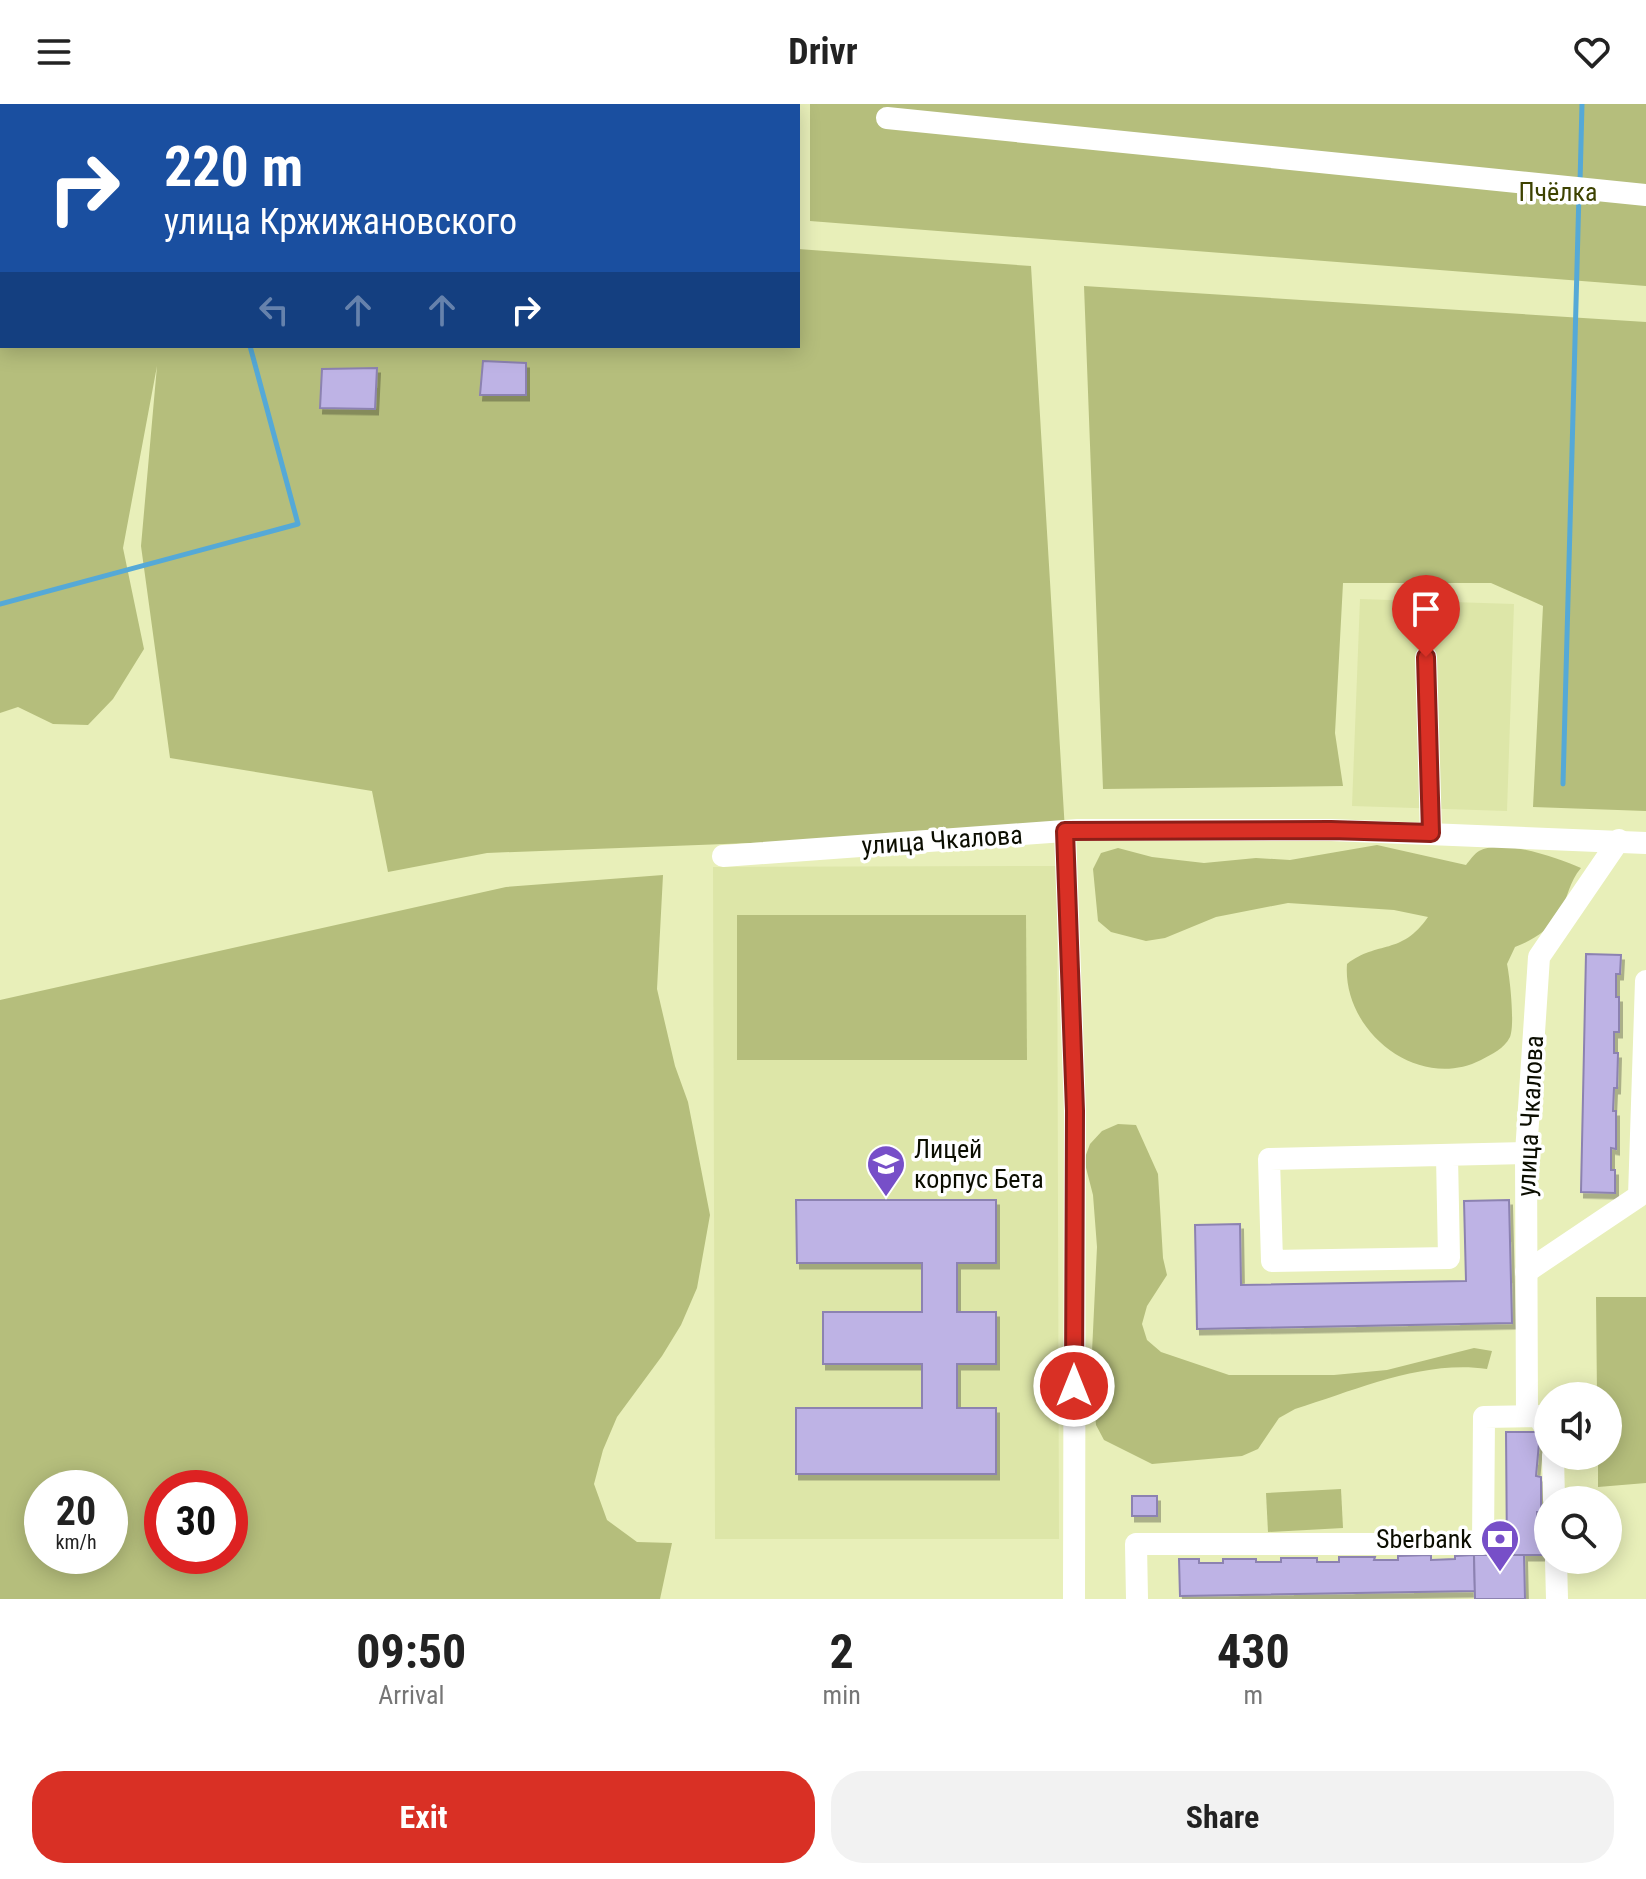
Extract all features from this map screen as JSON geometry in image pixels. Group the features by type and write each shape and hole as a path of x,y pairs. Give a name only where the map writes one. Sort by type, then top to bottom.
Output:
{"street":[{"path":"887,118 1646,195"},
{"path":"1426,657 1431,833"},
{"name":"улица Чкалова","path":"723,856 1065,831 1331,830 1646,843"},
{"path":"1065,831 1075,1111 1074,1599"},
{"name":"улица Чкалова","path":"1527,1416 1526,1153 1539,957 1619,840"},
{"path":"1526,1272 1639,1196 1646,981"},
{"path":"1447,1156 1449,1258 1272,1261 1269,1159 1526,1153"},
{"path":"1137,1599 1136,1544 1483,1544 1484,1417 1534,1416"},
{"path":"1556,1574 1557,1599"}],"shaded area":[{"path":"1360,599 1514,604 1507,811 1352,806"},
{"name":"Лицей корпус Бета","path":"1057,866 1059,1539 715,1539 713,867"}],"green space":[{"name":"Пчёлка","path":"810,104 1646,104 1646,286 810,221"},
{"path":"800,249 1031,266 1065,831 487,853 388,872 372,791 170,758 141,546 157,366 123,548 144,649 113,699 88,725 53,724 18,707 0,713 0,348 800,348"},
{"path":"1084,286 1646,322 1646,811 1533,807 1543,606 1491,583 1343,583 1335,733 1343,786 1103,789"},
{"path":"1377,845 1466,865 1479,851 1515,848 1581,868 1556,919 1540,934 1515,947 1507,964 1512,1012 1510,1037 1501,1048 1481,1060 1457,1068 1433,1068 1410,1061 1388,1049 1357,1012 1349,989 1347,964 1369,952 1399,943 1428,917 1394,910 1288,903 1216,917 1165,938 1146,941 1111,932 1098,921 1093,869 1101,853 1118,848 1152,857 1204,863 1256,858 1290,860"},
{"path":"663,875 657,989 675,1066 688,1102 710,1215 697,1288 681,1325 662,1356 617,1417 603,1450 594,1484 607,1520 637,1542 672,1543 660,1599 0,1599 0,1000 506,887"},
{"path":"737,915 1026,915 1027,1060 737,1060"},
{"path":"1118,1124 1136,1125 1158,1174 1163,1258 1167,1275 1147,1306 1142,1324 1147,1340 1161,1352 1229,1375 1334,1375 1387,1370 1474,1348 1492,1351 1487,1369 1438,1369 1390,1378 1295,1409 1279,1418 1258,1449 1242,1456 1152,1464 1104,1440 1096,1425 1091,1373 1097,1247 1093,1195 1084,1160 1090,1144 1102,1131"},
{"path":"1596,1297 1646,1297 1646,1483 1598,1486 1598,1470 1622,1470 1622,1382 1597,1382"},
{"path":"1341,1489 1343,1528 1268,1532 1266,1493"}],"building":[{"path":"483,361 526,363 526,395 480,395"},
{"path":"377,368 375,409 320,408 322,369"},
{"path":"1586,954 1621,955 1620,974 1616,974 1619,1032 1614,1032 1614,1053 1618,1053 1613,1111 1616,1111 1616,1149 1611,1148 1615,1193 1581,1192"},
{"name":"Лицей корпус Бета","path":"796,1200 996,1200 996,1263 957,1263 957,1312 996,1312 996,1364 957,1364 957,1408 996,1408 996,1474 796,1474 796,1408 922,1408 922,1364 823,1364 823,1312 922,1312 922,1263 797,1263"},
{"path":"1509,1200 1512,1323 1197,1329 1195,1225 1240,1224 1241,1285 1466,1281 1464,1201"},
{"path":"1506,1432 1534,1432 1534,1470 1537,1470 1536,1476 1541,1477 1541,1486 1534,1486 1534,1555 1507,1555"},
{"path":"1132,1496 1157,1496 1157,1516 1132,1516"},
{"path":"1431,1555 1431,1560 1474,1555 1475,1591 1180,1596 1179,1559 1199,1559 1199,1563 1223,1563 1223,1559 1281,1562 1281,1558 1317,1558 1317,1562 1339,1562 1339,1557 1398,1560 1398,1556"},
{"name":"Sberbank","path":"1474,1555 1524,1555 1525,1599 1475,1599"}],"waterway":[{"path":"1580,183 1582,104"},
{"path":"1563,784 1579,193"},
{"path":"0,604 298,524 251,348"}],"place":[{"name":"Лицей корпус Бета","path":"886,1198"},
{"name":"Sberbank","path":"1500,1573"}],"route":[{"path":"1074,1386 1075,1111 1065,831 1331,830 1431,833 1426,657"}]}
